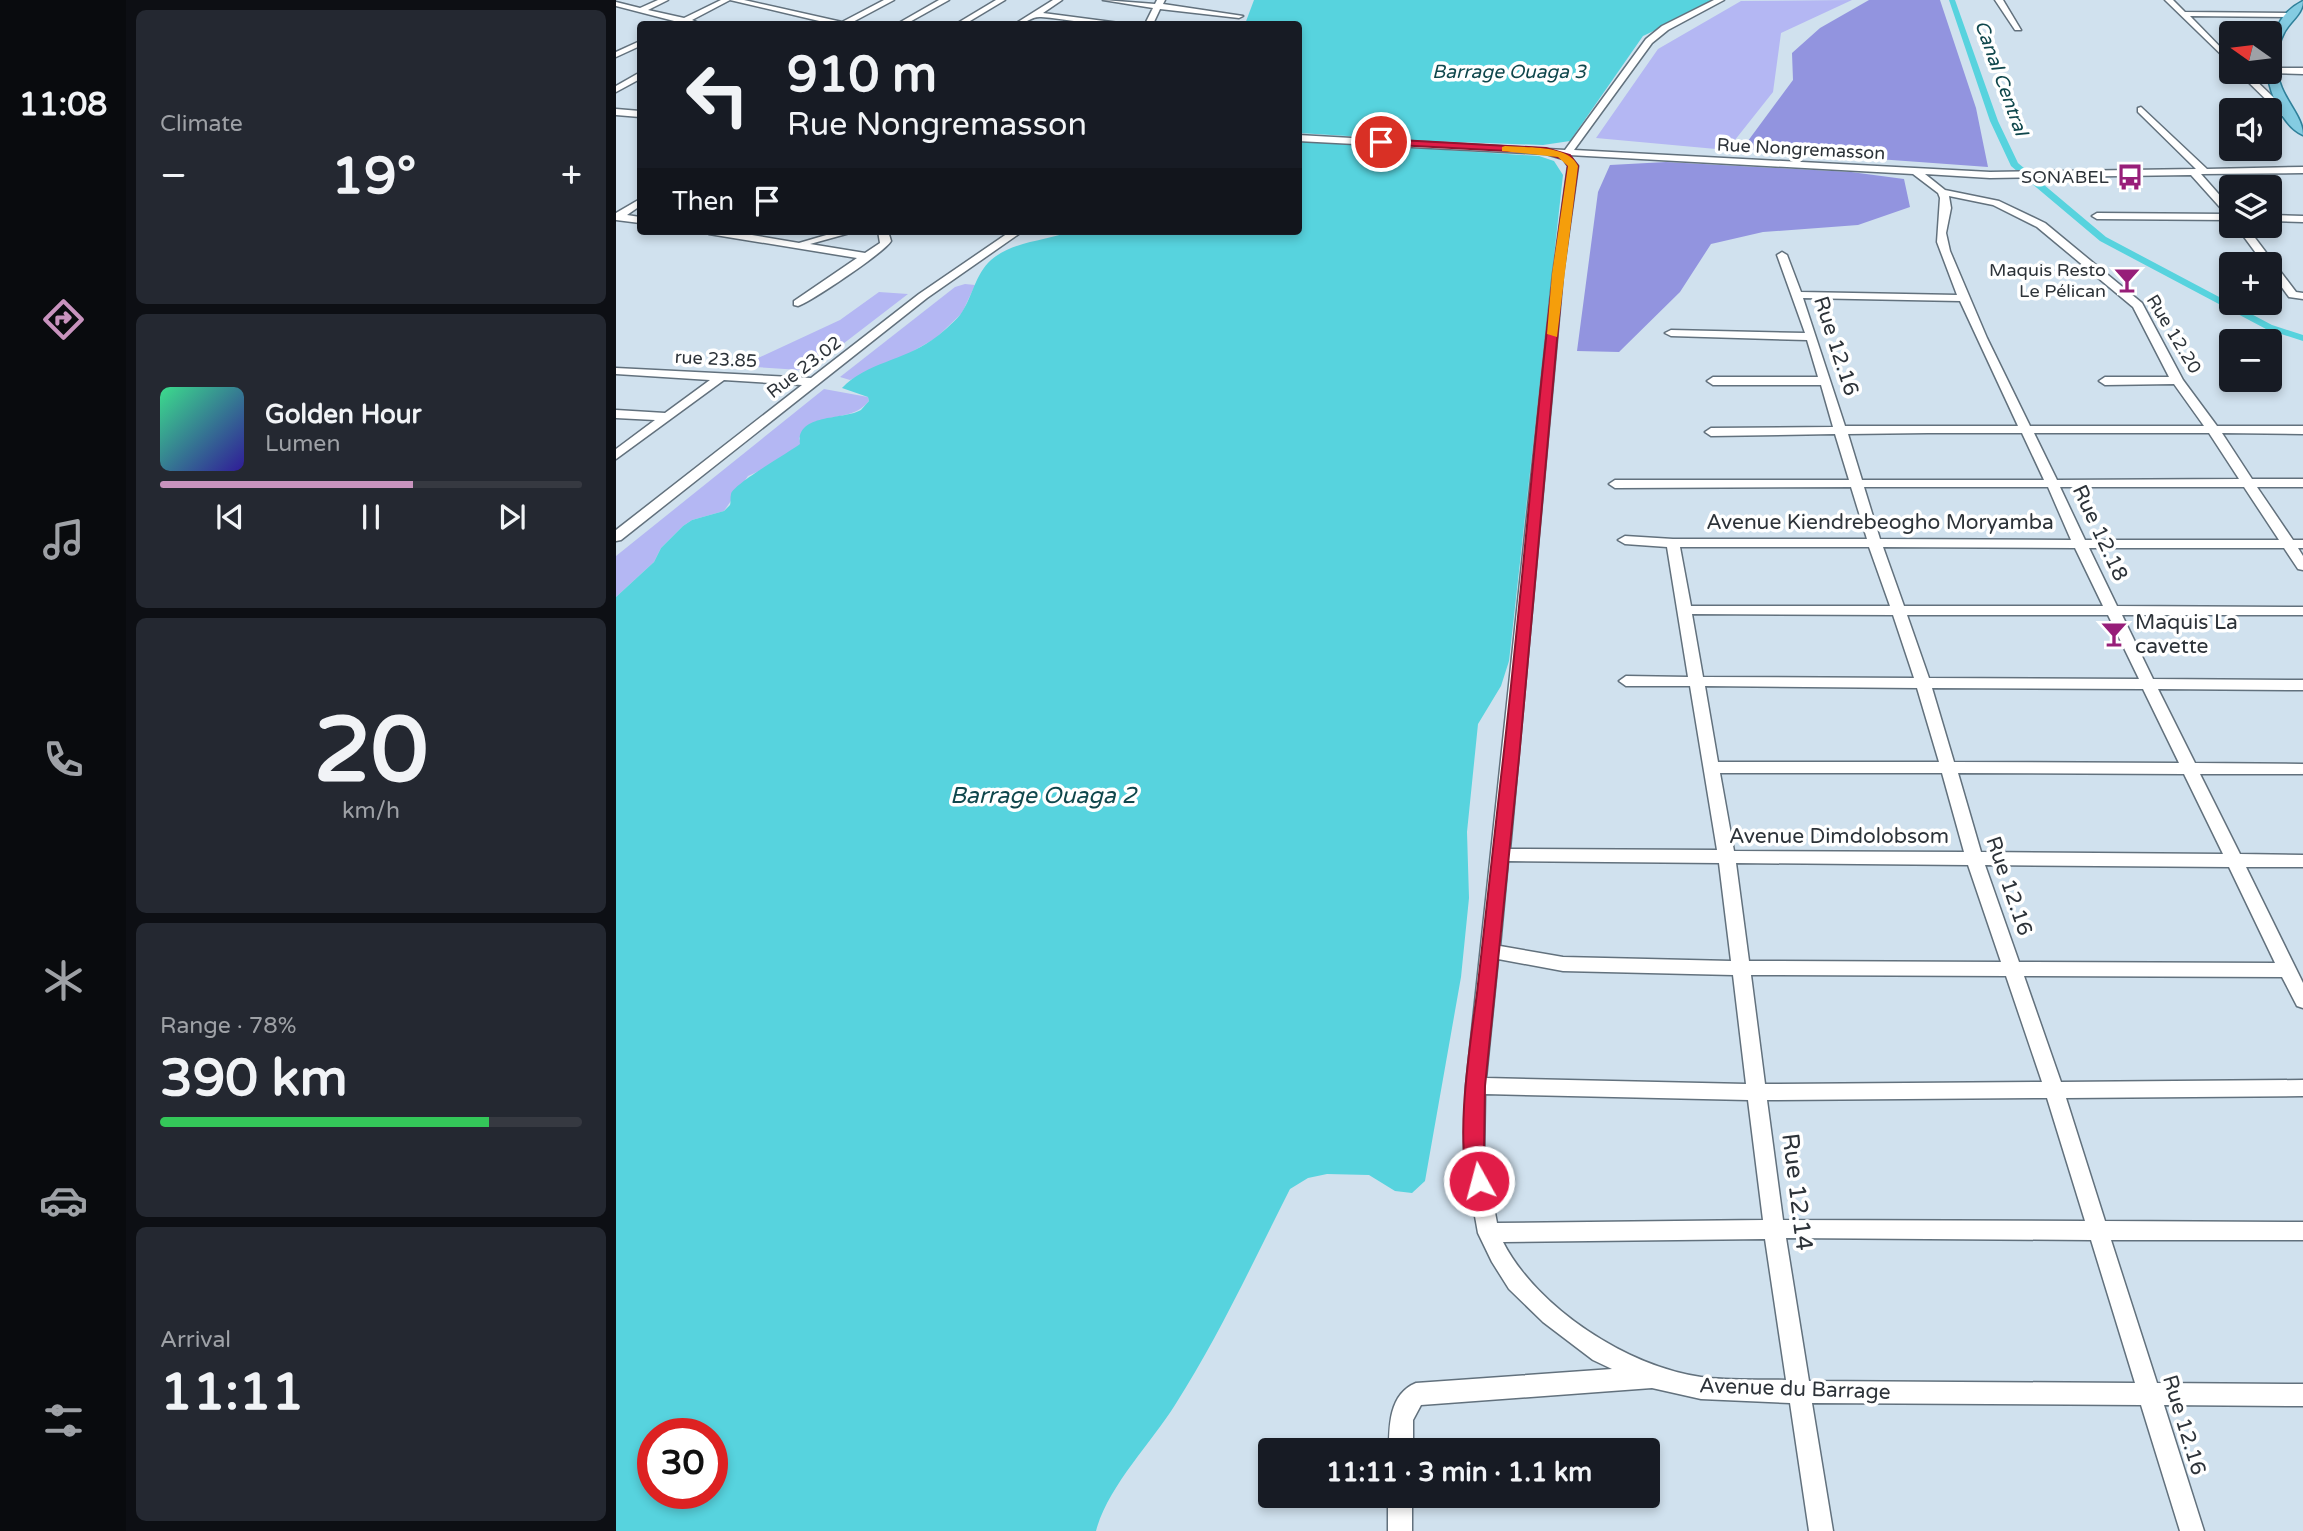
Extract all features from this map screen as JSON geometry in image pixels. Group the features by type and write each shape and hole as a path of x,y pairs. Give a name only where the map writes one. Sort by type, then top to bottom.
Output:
{"main road":[{"path":"2282,26 2289,15 2303,4"},
{"path":"2274,84 2299,127"}],"street":[{"path":"641,10 664,0"},
{"path":"686,21 727,0"},
{"path":"734,0 828,21"},
{"path":"848,21 890,0"},
{"path":"906,21 945,0"},
{"path":"965,21 1001,0"},
{"path":"1023,21 1058,0"},
{"path":"1107,0 1159,3 1239,16"},
{"path":"1568,152 1650,41 1665,28 1720,0"},
{"path":"1999,0 2018,28"},
{"path":"2169,0 2219,50"},
{"path":"1150,21 1159,3"},
{"path":"616,4 676,21"},
{"path":"1035,14 1076,21"},
{"path":"2183,14 2289,15"},
{"path":"616,55 637,44"},
{"path":"2282,71 2303,71"},
{"path":"617,88 637,78"},
{"path":"2254,84 2299,127"},
{"path":"617,88 637,88"},
{"path":"2141,110 2200,173 2219,199"},
{"path":"616,112 637,114"},
{"name":"Rue Nongremasson","path":"1302,138 2010,175 2303,170"},
{"name":"Avenue du Barrage","path":"1546,151 1566,157 1573,166 1558,274 1476,1086 1474,1155 1488,1233 1499,1255 1517,1282 1551,1315 1601,1352 1653,1377 1701,1388 1799,1392 2303,1395"},
{"name":"Rue 12.20","path":"1915,171 1942,192 1996,203 2041,225 2138,306 2177,380 2247,483 2296,544 2303,566"},
{"name":"Rue 12.18","path":"1942,192 1947,206 1941,237 1963,298 2024,430 2053,483 2080,544 2303,1001"},
{"path":"616,216 637,204"},
{"path":"616,216 637,220"},
{"path":"2097,216 2219,216"},
{"path":"2282,218 2303,219"},
{"path":"733,235 869,257"},
{"path":"794,245 835,235"},
{"path":"798,303 869,257 886,241 884,235"},
{"name":"Rue 23.02","path":"616,537 956,271 1012,235"},
{"path":"2250,238 2298,295 2303,309"},
{"name":"Rue 12.16","path":"1782,255 1812,337 1823,381 1874,541 1923,682 1975,860 2054,1089 2192,1531"},
{"path":"1796,295 1963,298"},
{"path":"1671,333 1812,337"},
{"name":"rue 23.85","path":"616,370 814,382"},
{"path":"616,455 721,377"},
{"path":"2105,381 2177,380"},
{"path":"1713,381 1823,381"},
{"path":"616,414 667,417"},
{"path":"1711,432 2303,430"},
{"path":"1615,484 2303,483"},
{"name":"Avenue Kiendrebeogho Moryamba","path":"1625,540 1673,543 1874,541 2296,544"},
{"name":"Rue 12.14","path":"1673,543 1727,858 1774,1229 1821,1531"},
{"path":"1683,610 2303,611"},
{"path":"1626,681 2303,685"},
{"path":"1710,767 2303,769"},
{"name":"Avenue Dimdolobsom","path":"1501,855 2303,861"},
{"path":"1491,951 1563,964 1740,968 2288,970"},
{"path":"1476,1086 1757,1092 2303,1088"},
{"path":"1488,1233 1774,1229 2303,1231"},
{"path":"1401,1438 1401,1415 1406,1403 1416,1394 1653,1377"},
{"path":"1400,1508 1400,1531"}],"shaded area":[{"path":"1852,0 1781,33 1773,92 1727,150 1596,138 1658,49 1741,1"},
{"path":"1869,0 1940,0 1976,108 1988,167 1742,149 1793,80 1792,53 1820,28"},
{"path":"1666,162 1851,172 1904,179 1910,207 1858,225 1763,232 1711,244 1680,292 1619,352 1577,351 1598,192 1610,165"},
{"path":"975,285 962,313 936,338 850,380 840,377 955,287"},
{"path":"879,292 908,294 813,367 800,370 741,366 840,320"},
{"path":"824,389 868,397 869,401 853,413 826,419 808,428 799,438 801,444 768,467 748,476 724,511 692,520 683,526 661,548 654,562 616,597 616,556"}],"water":[{"name":"Barrage Ouaga 3","path":"1254,0 1719,0 1643,36 1570,141 1543,145 1302,133 1302,21 1246,21"},
{"name":"Barrage Ouaga 2","path":"1308,141 1539,156 1554,161 1563,175 1509,661 1501,686 1478,724 1467,832 1469,898 1461,977 1425,1181 1412,1193 1395,1191 1369,1175 1327,1174 1308,1178 1290,1189 1206,1352 1175,1405 1120,1482 1096,1531 616,1531 616,597 654,562 661,548 683,526 692,520 724,511 730,505 734,489 800,444 805,427 813,422 861,410 869,401 868,397 842,388 862,373 921,347 943,332 960,315 986,266 1009,249 1058,235 1302,235 1302,142"}],"waterway":[{"name":"Canal Central","path":"1952,0 1994,121 2014,164 2103,239 2269,327 2303,338"}],"slow traffic":[{"path":"1505,149 1560,154 1571,161 1573,166 1558,274 1553,334"}],"place":[{"name":"SONABEL","path":"2130,177"},
{"name":"Maquis Resto Le Pélican","path":"2127,280"},
{"name":"Maquis La cavette","path":"2114,634"}],"route":[{"path":"1381,142 1546,151 1566,157 1573,166 1558,274 1551,365 1476,1086 1474,1155 1479,1181"}]}
